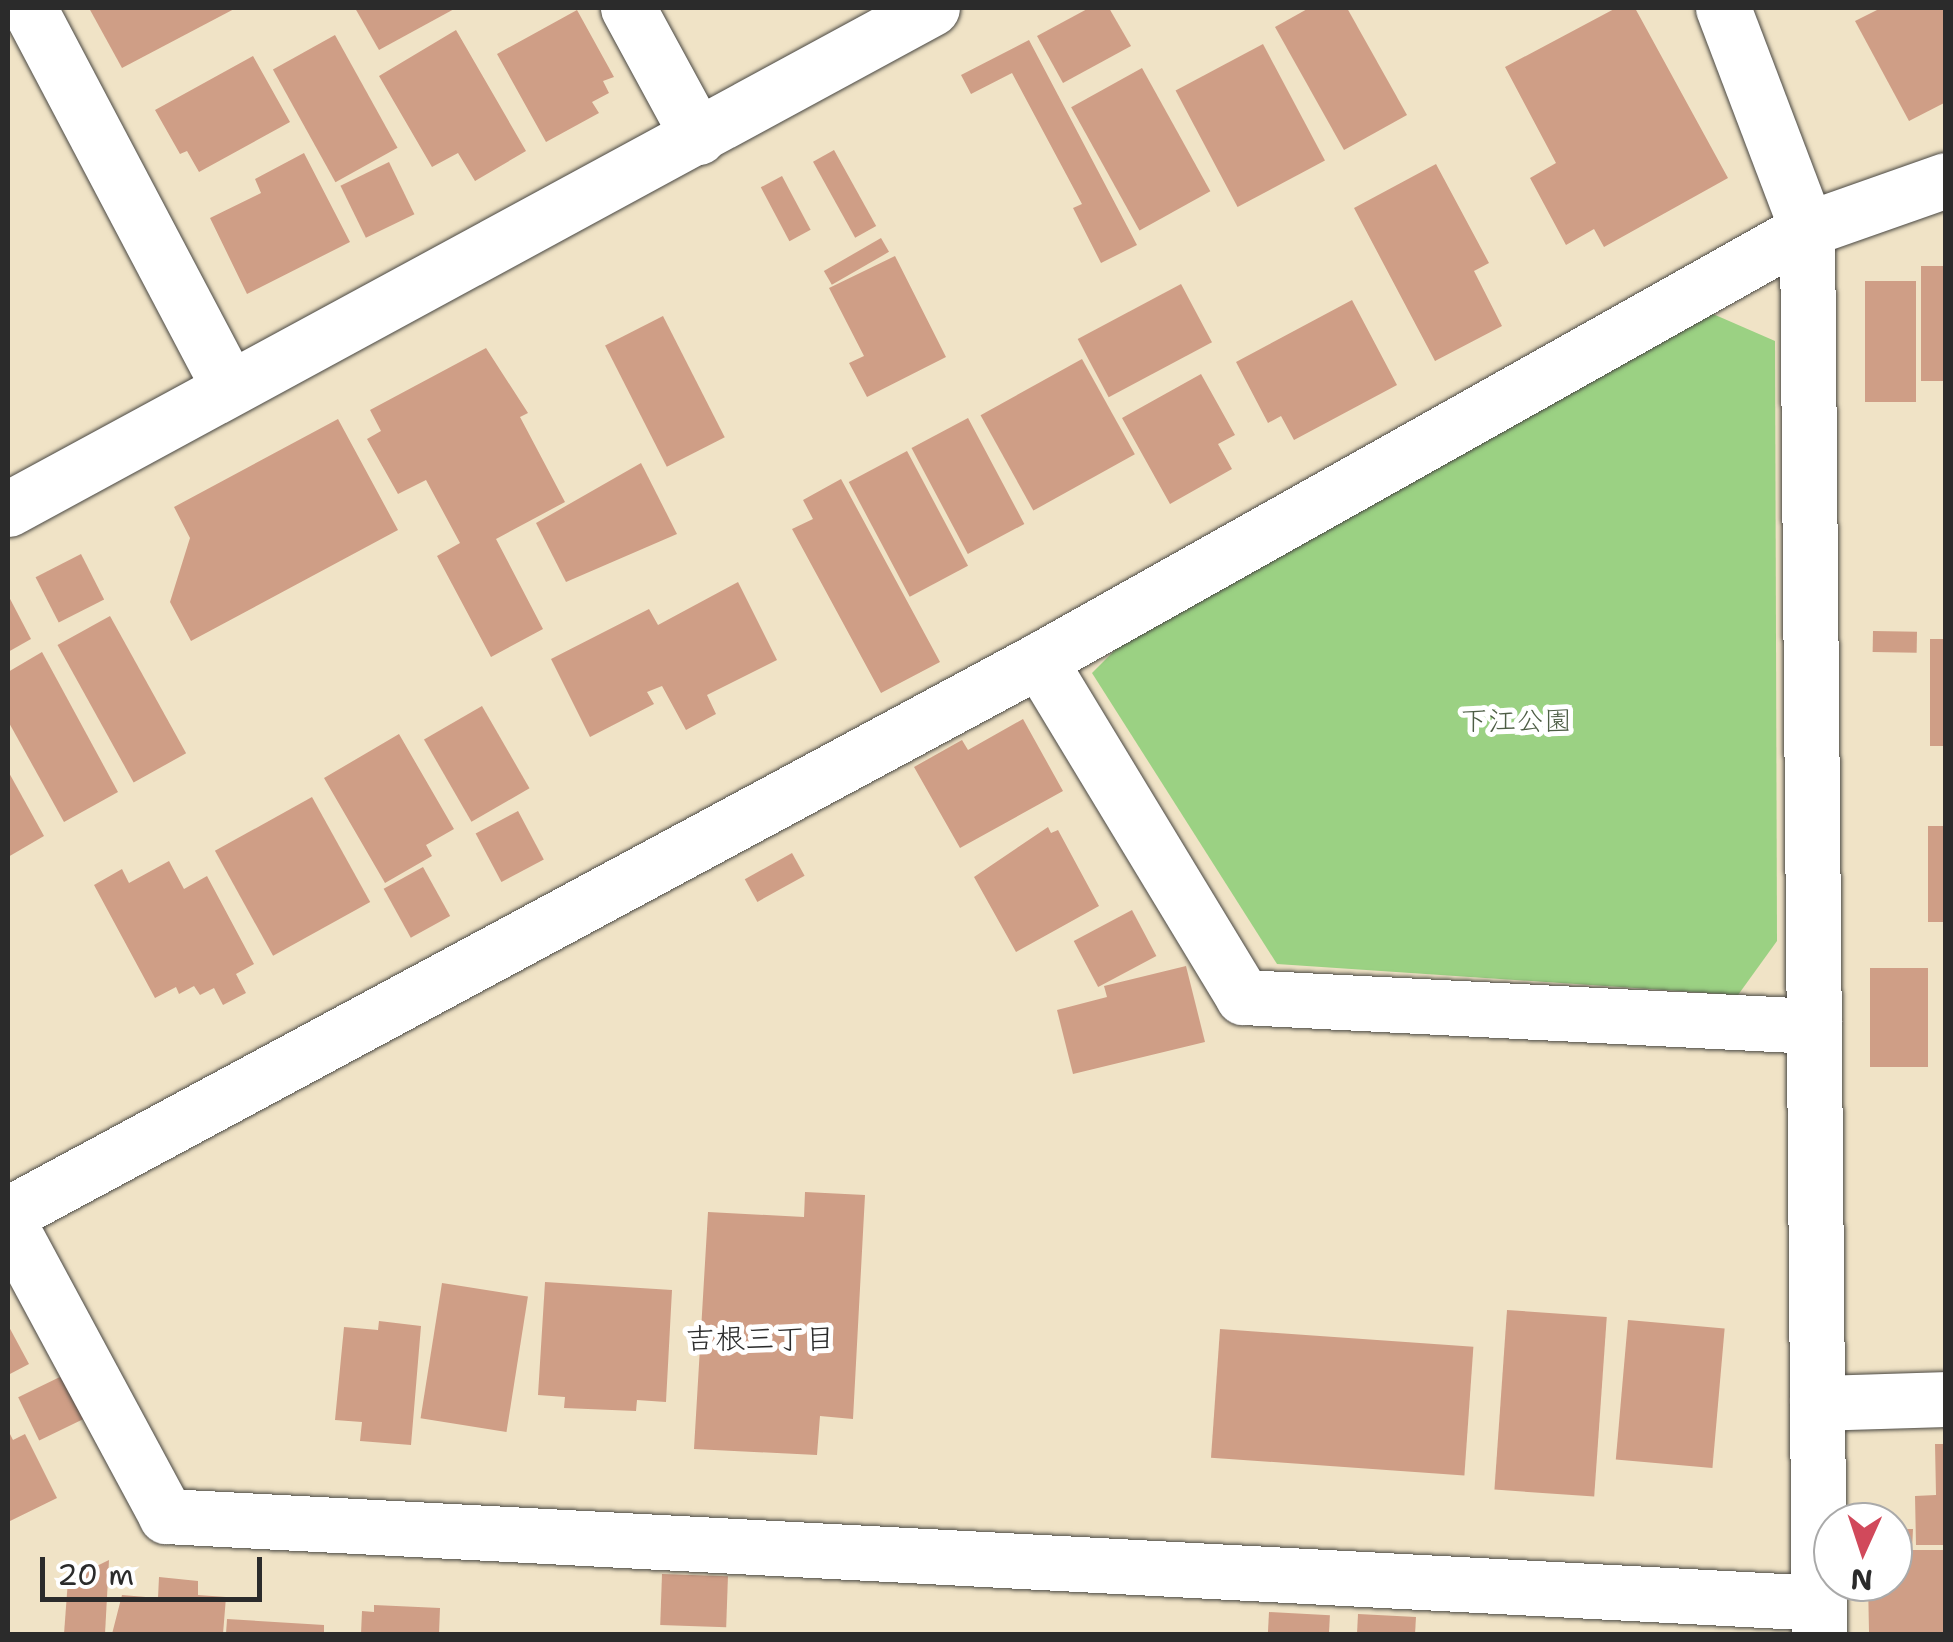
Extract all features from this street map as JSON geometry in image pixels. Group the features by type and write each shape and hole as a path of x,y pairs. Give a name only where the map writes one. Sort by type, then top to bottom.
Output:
{"street":[{"path":"28,8 230,387"},
{"path":"628,8 698,137"},
{"path":"8,510 932,8"},
{"path":"8,1222 166,1516 1819,1619 1807,230 1724,8"},
{"path":"8,1214 1039,660 1807,230 1946,180"},
{"path":"1039,660 1243,997 1814,1026"},
{"path":"1817,1403 1946,1400"}],"green space":[{"name":"下江公園","path":"1713,314 1775,341 1777,941 1738,995 1277,964 1092,673 1124,641"}],"building":[{"path":"89,8 236,8 122,68"},
{"path":"355,8 456,8 379,50"},
{"path":"1089,8 1109,8 1131,46 1063,83 1037,36"},
{"path":"1309,8 1347,8 1407,115 1344,150 1275,27"},
{"path":"1616,8 1635,8 1728,178 1604,247 1594,229 1566,245 1530,178 1556,163 1505,67"},
{"path":"1881,8 1946,8 1946,102 1909,121 1855,21"},
{"path":"577,10 614,77 603,81 609,93 592,102 599,113 546,142 497,54"},
{"path":"456,30 526,151 475,181 458,153 432,167 379,76"},
{"path":"335,35 398,148 335,182 273,69"},
{"path":"1029,40 1137,245 1101,263 1073,208 1082,204 1012,73 971,94 961,75"},
{"path":"1263,44 1325,161 1238,207 1176,90"},
{"path":"253,56 290,122 199,172 187,151 180,154 155,110"},
{"path":"1142,68 1210,191 1140,231 1071,107"},
{"path":"834,150 876,226 855,238 813,162"},
{"path":"304,153 350,242 247,294 210,218 261,193 255,179"},
{"path":"389,162 414,214 366,238 340,186"},
{"path":"1436,164 1489,263 1474,271 1502,326 1435,361 1354,208"},
{"path":"782,176 811,230 789,241 761,187"},
{"path":"881,238 889,252 832,285 824,271"},
{"path":"895,256 946,357 867,397 849,363 864,356 829,288"},
{"path":"1921,266 1946,266 1946,381 1921,381"},
{"path":"1865,281 1916,281 1916,402 1865,402"},
{"path":"1181,284 1212,342 1109,397 1078,339"},
{"path":"1352,300 1397,385 1294,440 1281,416 1268,423 1236,362"},
{"path":"663,316 725,437 667,467 605,346"},
{"path":"486,348 528,413 520,417 565,502 496,539 543,629 491,657 437,556 460,543 426,480 398,494 367,439 381,431 370,410"},
{"path":"1082,359 1135,454 1033,511 981,415"},
{"path":"1201,374 1235,435 1218,444 1232,469 1170,504 1122,418"},
{"path":"968,418 1024,524 968,554 911,448"},
{"path":"338,419 398,530 191,641 170,602 190,538 174,507"},
{"path":"907,451 968,566 910,597 849,482"},
{"path":"641,463 677,534 566,582 536,523"},
{"path":"841,479 940,662 881,693 792,529 813,519 803,500"},
{"path":"81,554 104,599 59,623 36,577"},
{"path":"738,582 777,660 707,695 716,714 686,730 662,686 647,692 654,704 590,737 551,659 649,609 658,625"},
{"path":"8,595 31,639 8,652"},
{"path":"110,616 186,753 134,782 58,645"},
{"path":"1873,631 1917,632 1917,653 1873,652"},
{"path":"1930,639 1946,639 1946,746 1930,746"},
{"path":"42,652 118,792 64,822 8,721 8,672"},
{"path":"482,706 530,788 471,822 424,740"},
{"path":"1023,719 1063,791 960,848 914,767 962,740 968,750"},
{"path":"399,734 454,829 426,845 432,856 385,883 324,778"},
{"path":"8,771 44,836 8,857"},
{"path":"312,797 370,902 273,956 215,851"},
{"path":"518,811 544,860 501,882 476,834"},
{"path":"1928,826 1946,826 1946,922 1928,922"},
{"path":"1048,827 1051,833 1058,830 1099,906 1016,952 974,877"},
{"path":"792,853 805,876 757,902 745,879"},
{"path":"169,861 184,889 207,876 254,964 236,974 246,993 223,1005 214,988 200,995 194,986 179,994 176,987 155,998 94,885 122,869 129,883"},
{"path":"423,867 450,916 411,938 384,889"},
{"path":"1132,910 1156,956 1098,987 1074,941"},
{"path":"1186,966 1205,1042 1073,1074 1057,1010 1107,997 1104,986"},
{"path":"1870,968 1928,968 1928,1067 1870,1067"},
{"path":"805,1192 865,1195 853,1419 820,1416 817,1455 694,1449 708,1212 804,1217"},
{"path":"545,1282 672,1290 666,1402 637,1400 636,1411 564,1408 565,1397 538,1395"},
{"path":"442,1283 528,1297 506,1432 421,1418"},
{"path":"1507,1310 1607,1317 1594,1497 1494,1490"},
{"path":"1628,1320 1725,1328 1712,1468 1616,1459"},
{"path":"379,1321 421,1326 411,1445 360,1441 362,1422 335,1420 344,1327 378,1330"},
{"path":"8,1325 29,1364 8,1375"},
{"path":"1220,1329 1473,1347 1464,1475 1211,1458"},
{"path":"64,1375 85,1418 39,1440 18,1397"},
{"path":"8,1430 13,1440 25,1434 57,1498 8,1522"},
{"path":"1935,1444 1946,1444 1946,1545 1916,1545 1915,1496 1936,1495"},
{"path":"1913,1550 1946,1550 1946,1632 1869,1632 1868,1602 1913,1602"},
{"path":"109,1560 105,1634 64,1634 68,1580"},
{"path":"662,1574 728,1576 726,1627 660,1625"},
{"path":"159,1577 198,1581 198,1595 226,1597 223,1634 112,1634 122,1595 158,1598"},
{"path":"374,1605 440,1608 439,1634 361,1634 362,1611 374,1612"},
{"path":"1269,1612 1330,1615 1329,1634 1268,1634"},
{"path":"1358,1614 1416,1617 1415,1634 1357,1634"},
{"path":"227,1619 324,1625 324,1634 226,1634"}],"district":[{"name":"吉根三丁目","path":"760,1339"}]}
